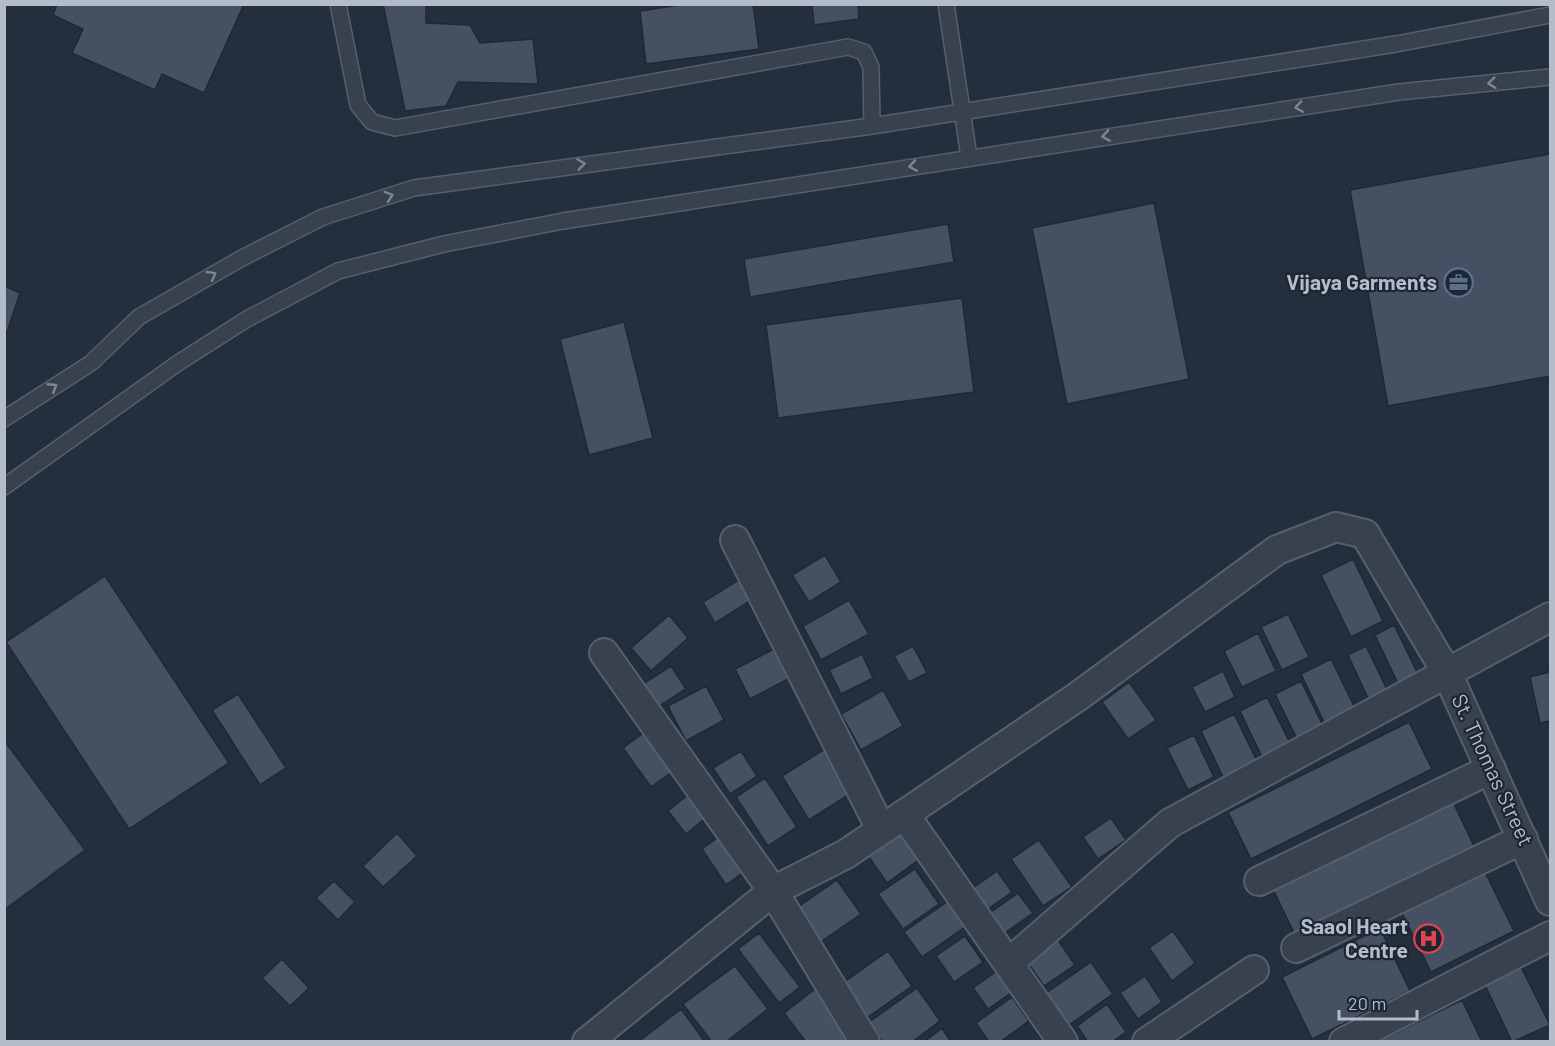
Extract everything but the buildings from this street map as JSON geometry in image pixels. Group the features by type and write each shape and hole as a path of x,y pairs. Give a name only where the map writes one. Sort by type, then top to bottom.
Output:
{"street":[{"name":"St. Thomas Street","path":"587,1041 773,891 846,854 1077,697 1277,550 1336,527 1365,534 1447,673 1523,839 1548,887"},
{"path":"735,540 893,821 1009,963 1063,1041"},
{"path":"1009,963 1170,823 1551,617"},
{"path":"604,653 773,891 865,1041"},
{"path":"1259,880 1491,769"},
{"path":"1296,948 1523,839"},
{"path":"1344,1041 1551,936"},
{"path":"1147,1041 1254,970"}],"lane":[{"path":"338,4 358,105 372,122 395,128 848,47 864,52 871,67 872,126"},
{"path":"946,4 969,157"},
{"path":"4,419 91,363 138,317 242,258 323,217 414,188 872,126 962,109 1396,44 1551,15"},
{"path":"4,487 178,363 247,319 338,271 444,244 562,221 1399,92 1551,77"}],"place":[{"name":"Vijaya Garments","path":"1458,283"},
{"name":"Saaol Heart Centre","path":"1429,939"}]}
